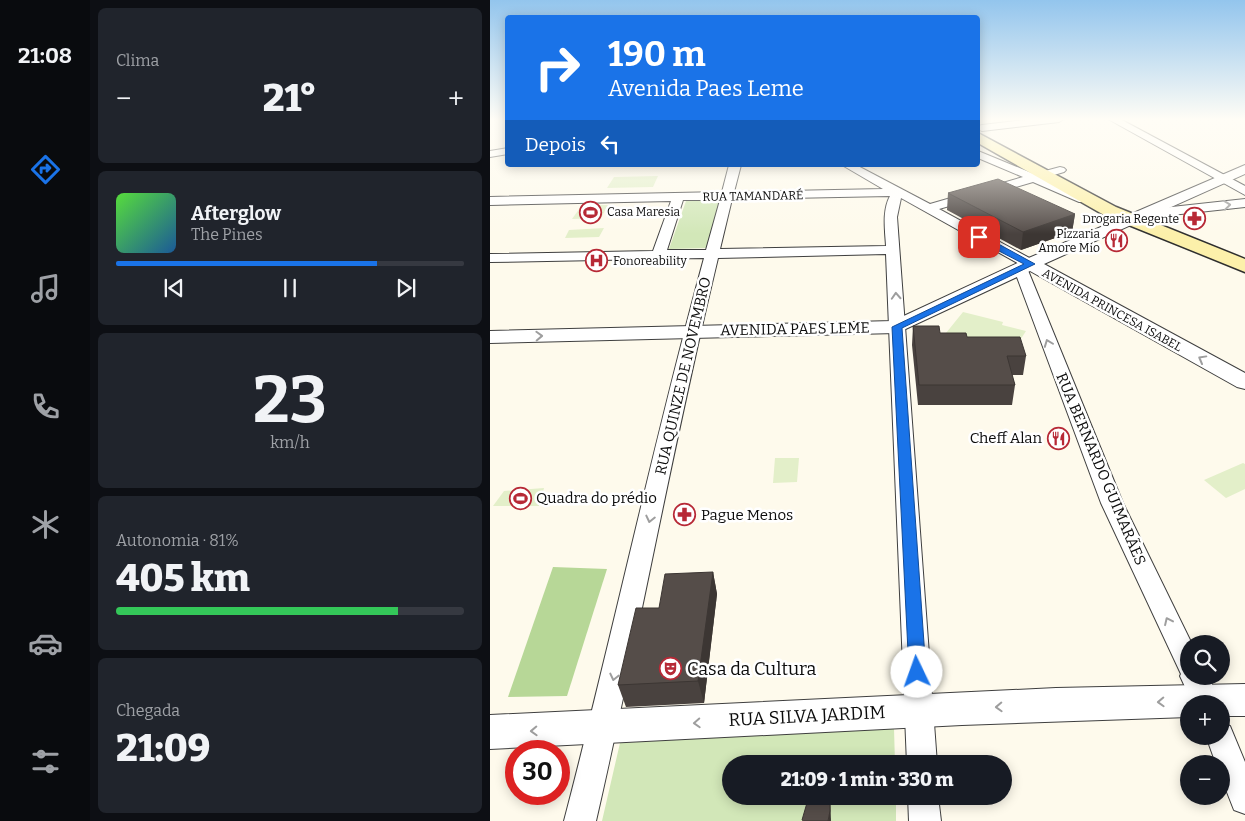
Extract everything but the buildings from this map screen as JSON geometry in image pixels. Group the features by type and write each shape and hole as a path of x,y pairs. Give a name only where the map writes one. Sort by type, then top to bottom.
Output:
{"main road":[{"path":"1009,157 1037,176 1110,211 1137,217 1245,254"},
{"path":"1028,157 1060,170 1137,217 1245,266"}],"street":[{"path":"1184,157 1245,191"},
{"name":"AVENIDA PRINCESA ISABEL","path":"852,167 1026,267 1245,382"},
{"name":"RUA QUINZE DE NOVEMBRO","path":"580,821 603,728 692,331 727,197 729,168"},
{"name":"AVENIDA PAES LEME","path":"490,337 897,327 1245,169"},
{"path":"927,209 1060,170"},
{"path":"896,192 892,204 897,327 922,755"},
{"name":"RUA TAMANDARÉ","path":"490,201 896,192"},
{"path":"659,253 678,197"},
{"path":"1137,217 1245,203"},
{"path":"490,258 659,253 894,250"},
{"name":"RUA BERNARDO GUIMARÃES","path":"1026,267 1112,503 1180,646"},
{"name":"RUA SILVA JARDIM","path":"490,732 603,728 1202,693 1245,700"},
{"path":"1224,745 1245,799"},
{"path":"923,805 924,821"}],"green space":[{"path":"658,176 653,187 607,188 614,177"},
{"path":"721,200 708,248 669,249 686,201"},
{"name":"Casa Maresia","path":"582,205 608,205 601,218 572,219"},
{"path":"604,228 599,237 565,238 569,230"},
{"path":"963,312 1003,322 1002,325 1026,331 1013,351 946,333"},
{"path":"775,458 799,458 797,482 773,483"},
{"path":"1243,463 1245,464 1245,489 1226,498 1204,480"},
{"name":"Quadra do prédio","path":"544,488 539,506 493,506 504,491"},
{"path":"553,567 607,569 567,696 508,697"},
{"path":"894,728 895,755 722,755 722,805 896,805 896,821 602,821 620,743"}],"place":[{"name":"Casa Maresia","path":"591,212"},
{"name":"Drogaria Regente","path":"1195,219"},
{"name":"Pizzaria Amore Mio","path":"1116,241"},
{"name":"Fonoreability","path":"597,261"},
{"name":"Cheff Alan","path":"1058,438"},
{"name":"Quadra do prédio","path":"520,498"},
{"name":"Pague Menos","path":"685,515"},
{"name":"Casa da Cultura","path":"671,669"}],"route":[{"path":"917,672 897,327 1030,264 979,237"}]}
